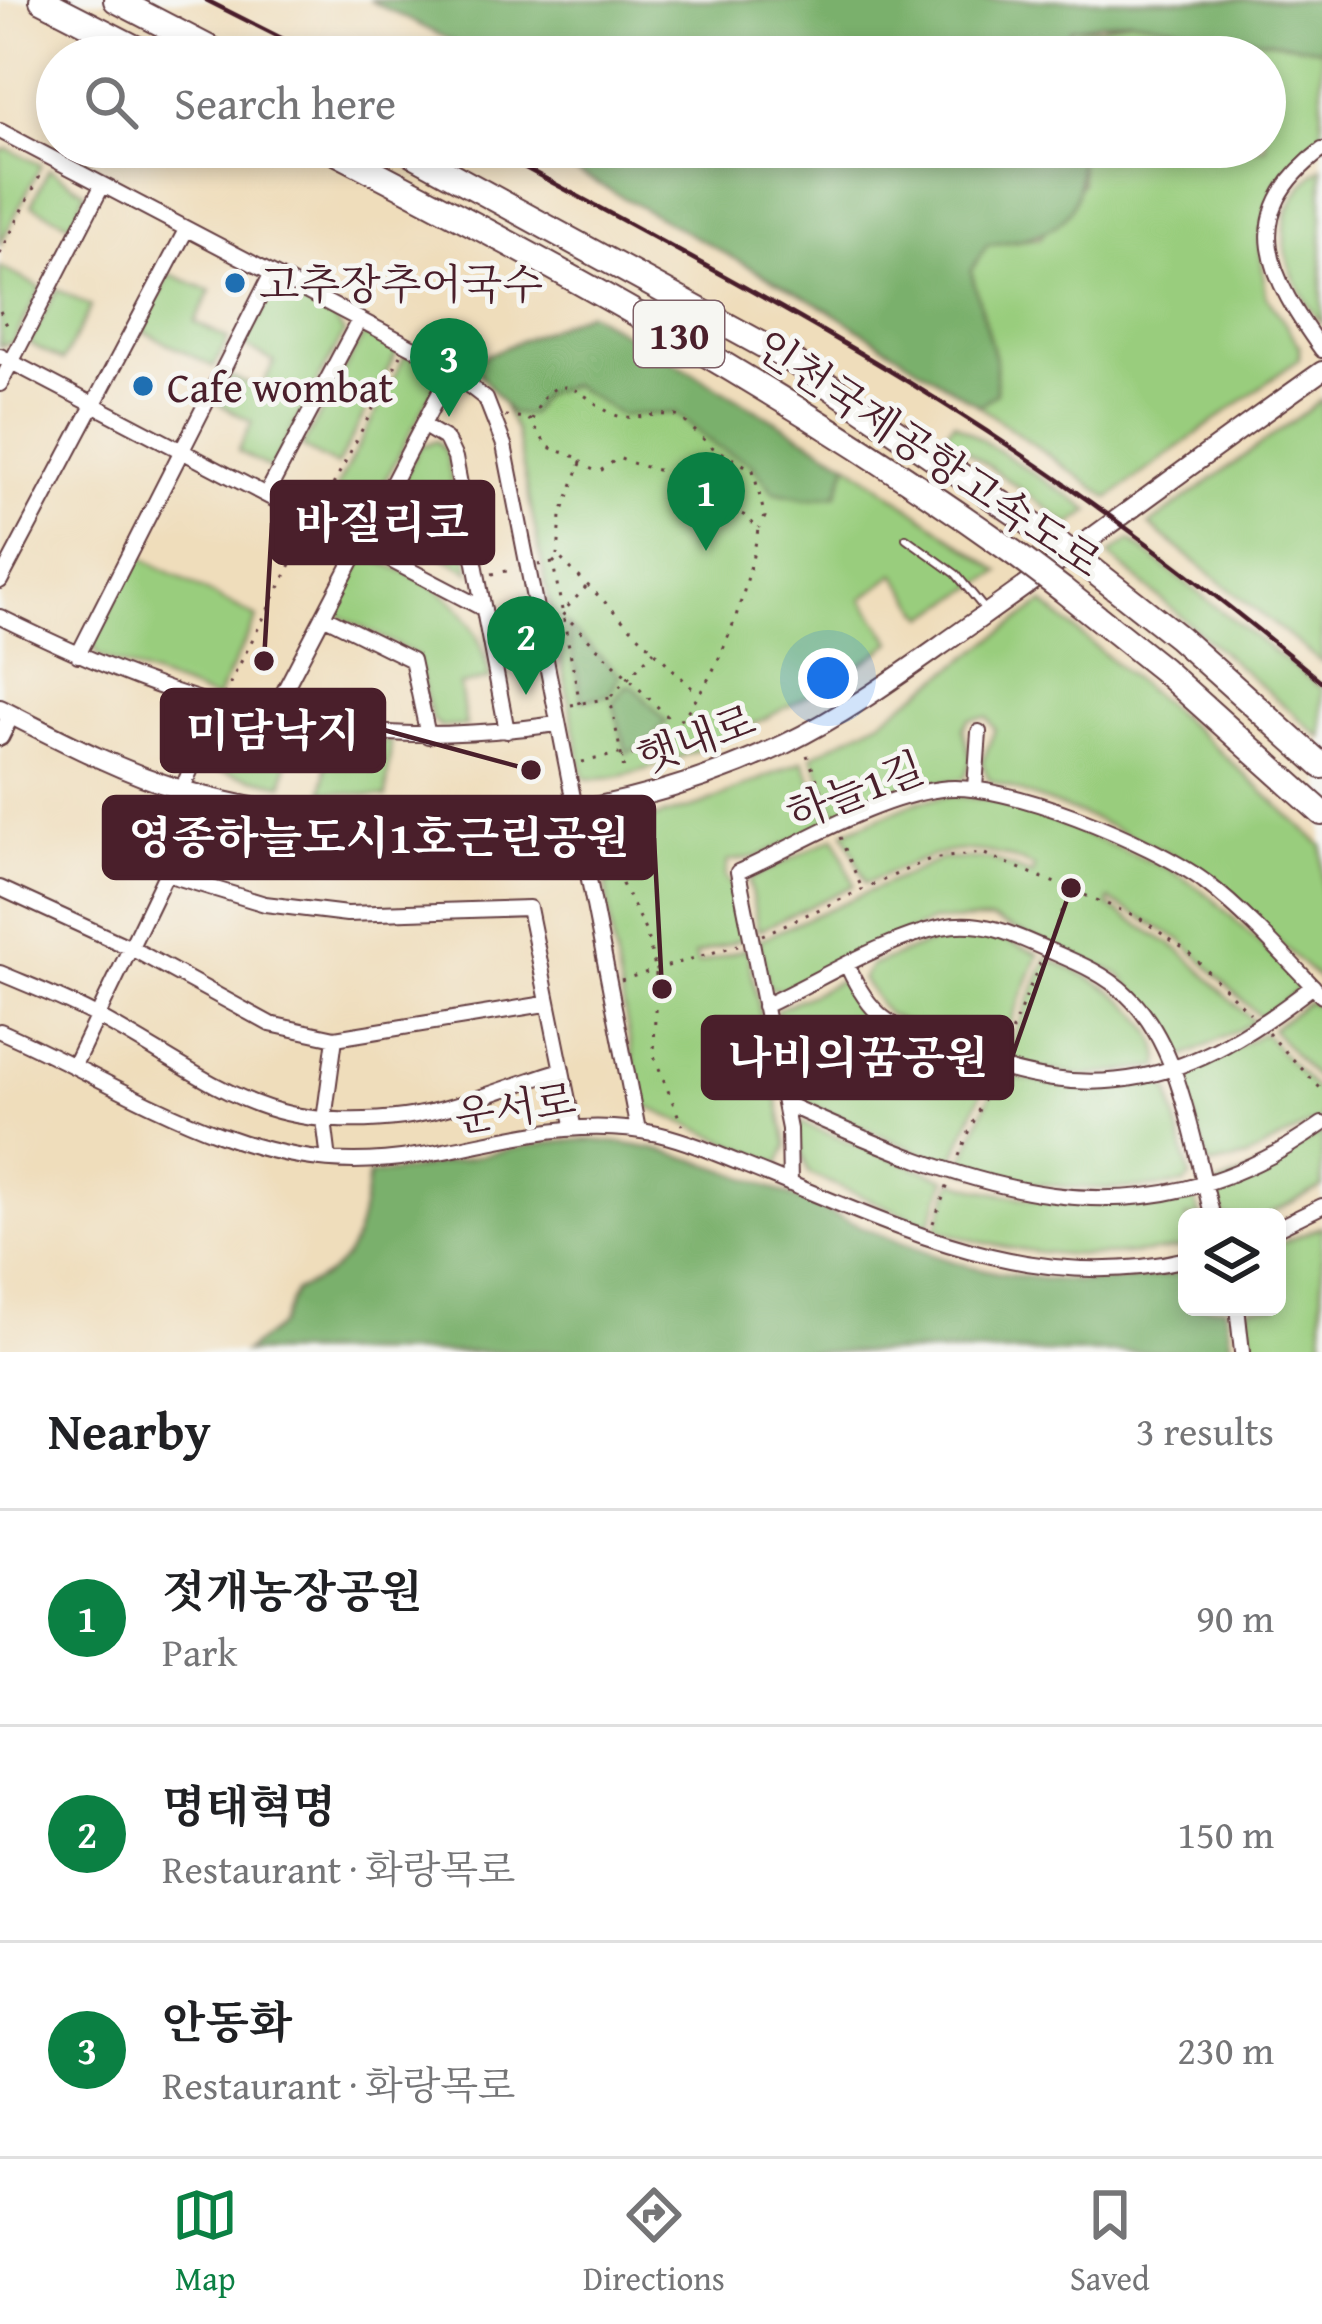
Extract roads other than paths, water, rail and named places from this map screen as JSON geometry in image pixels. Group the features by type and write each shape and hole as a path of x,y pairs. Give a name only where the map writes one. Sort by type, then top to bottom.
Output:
{"highway":[{"path":"42,0 113,36"},
{"path":"116,0 185,36"},
{"name":"인천국제공항고속도로","path":"365,168 698,345 884,462 1064,590 1192,695 1322,813"},
{"name":"인천국제공항고속도로","path":"438,168 794,362 1046,534 1322,766"}],"main road":[{"name":"햇내로","path":"6,712 106,761 182,790 268,810 374,822 471,822 576,811 675,787 788,742 873,692 1322,371"}],"street":[{"path":"0,131 36,150"},
{"path":"1322,150 1286,184 1272,215 1269,249 1279,288 1322,350"},
{"path":"69,168 452,369 486,399 501,429 638,1130"},
{"path":"0,384 6,359 102,186"},
{"path":"0,581 186,230"},
{"path":"78,655 272,275"},
{"path":"266,495 359,320"},
{"path":"6,359 484,609"},
{"path":"269,720 452,369"},
{"path":"424,426 446,439 455,458 507,731"},
{"path":"323,616 412,660 428,736"},
{"path":"0,617 78,655 269,720 323,730 428,736 557,724"},
{"path":"182,790 219,704"},
{"path":"0,737 6,712"},
{"path":"974,788 979,732"},
{"name":"하늘1길","path":"790,1184 793,1150 738,872 909,796 974,788 1039,805 1178,866 1220,894 1317,991"},
{"path":"75,1063 166,874 265,904 347,914 529,908 573,1125"},
{"path":"1,886 133,949 270,1024 334,1038 545,1004"},
{"path":"764,1006 944,927 975,925 1004,931 1114,983 1151,1025 1171,1071 1210,1208"},
{"path":"848,967 864,1002 884,1022 1013,1072 1072,1082 1171,1071 1229,1047 1317,991"},
{"path":"0,973 98,1016 229,1096 273,1114 324,1120 406,1117 562,1070"},
{"name":"운서로","path":"0,1031 218,1134 276,1152 329,1160 413,1157 573,1125 638,1130 688,1143 948,1248 1006,1262 1106,1269 1178,1260"},
{"path":"329,1160 324,1120 334,1038"},
{"path":"784,1103 935,1168 1004,1189 1114,1199 1203,1182 1271,1154 1322,1124"},
{"path":"1286,1224 1322,1206"},
{"path":"1238,1316 1242,1352"}],"lane":[{"path":"906,538 956,574 988,612"}],"railway":[{"path":"206,0 277,36"},
{"path":"526,168 946,405 1130,530 1322,682"}],"place":[{"name":"고추장추어국수","path":"235,283"},
{"name":"Cafe wombat","path":"143,386"},
{"name":"안동화","path":"449,417"},
{"name":"젓개농장공원","path":"706,551"},
{"name":"바질리코","path":"264,661"},
{"name":"명태혁명","path":"526,695"},
{"name":"미담낙지","path":"531,770"},
{"name":"나비의꿈공원","path":"1071,888"},
{"name":"영종하늘도시1호근린공원","path":"662,989"}]}
